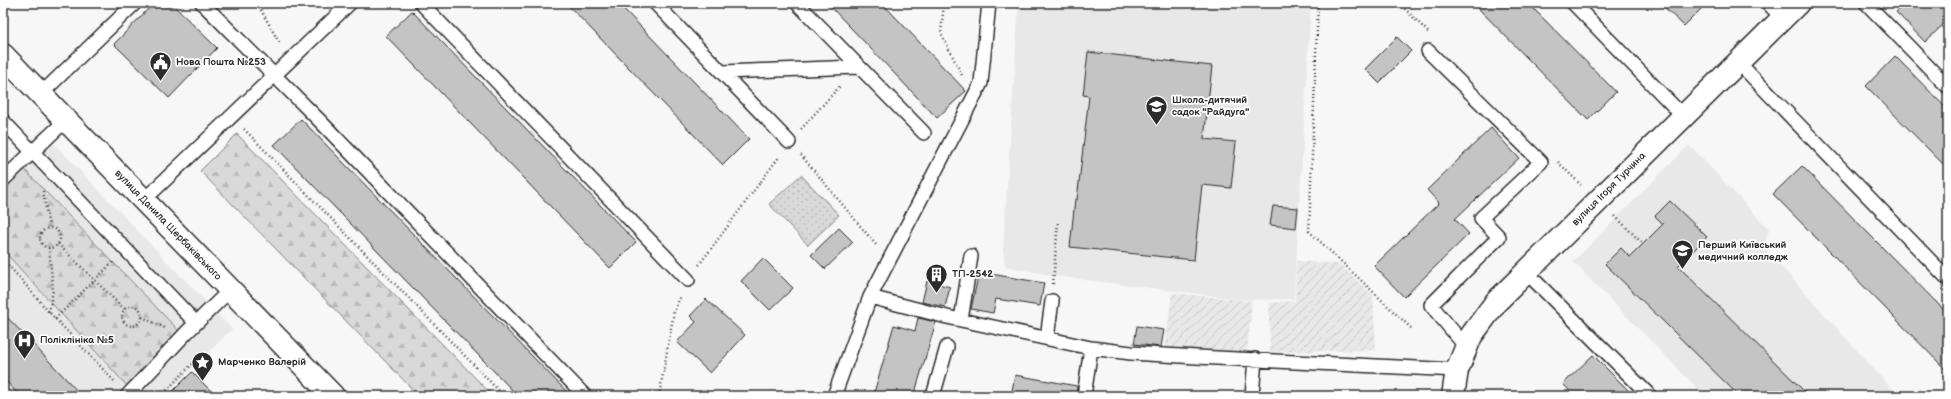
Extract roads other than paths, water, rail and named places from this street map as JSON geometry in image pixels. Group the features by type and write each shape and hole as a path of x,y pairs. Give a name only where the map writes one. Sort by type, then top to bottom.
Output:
{"street":[{"name":"вулиця Ігоря Турчина","path":"1454,396 1457,370 1466,347 1471,336 1496,302 1738,62 1775,11 1798,3"},
{"name":"вулиця Данила Щербаківського","path":"3,55 333,396"}],"lane":[{"path":"41,94 135,3"},
{"path":"202,3 274,75 585,396"},
{"path":"144,200 350,3"},
{"path":"421,3 688,280"},
{"path":"797,3 924,133"},
{"path":"834,396 870,297 981,83 989,3"},
{"path":"1574,3 1683,116"},
{"path":"1866,3 1946,82"},
{"path":"657,4 789,142"},
{"path":"1428,51 1541,162 1481,218 1499,237 1431,305 1466,347"},
{"path":"1738,62 1948,278"},
{"path":"723,72 858,66"},
{"path":"3,180 66,120"},
{"path":"3,121 196,323"},
{"path":"961,320 971,256"},
{"path":"1526,272 1650,396"},
{"path":"127,396 183,336 230,290"},
{"path":"870,297 961,320 1091,348 1131,353 1457,370"},
{"path":"1047,338 1052,300"},
{"path":"933,396 946,348"},
{"path":"1084,396 1091,348"},
{"path":"1252,396 1255,359"}],"place":[{"name":"Нова Пошта №253","path":"161,82"},
{"name":"Школа-дитячий садок \"Райдуга\"","path":"1157,126"},
{"name":"Перший Київський медичний колледж","path":"1683,270"},
{"name":"ТП-2542","path":"936,294"},
{"name":"Поліклініка №5","path":"25,360"},
{"name":"Марченко Валерій","path":"202,382"}]}
